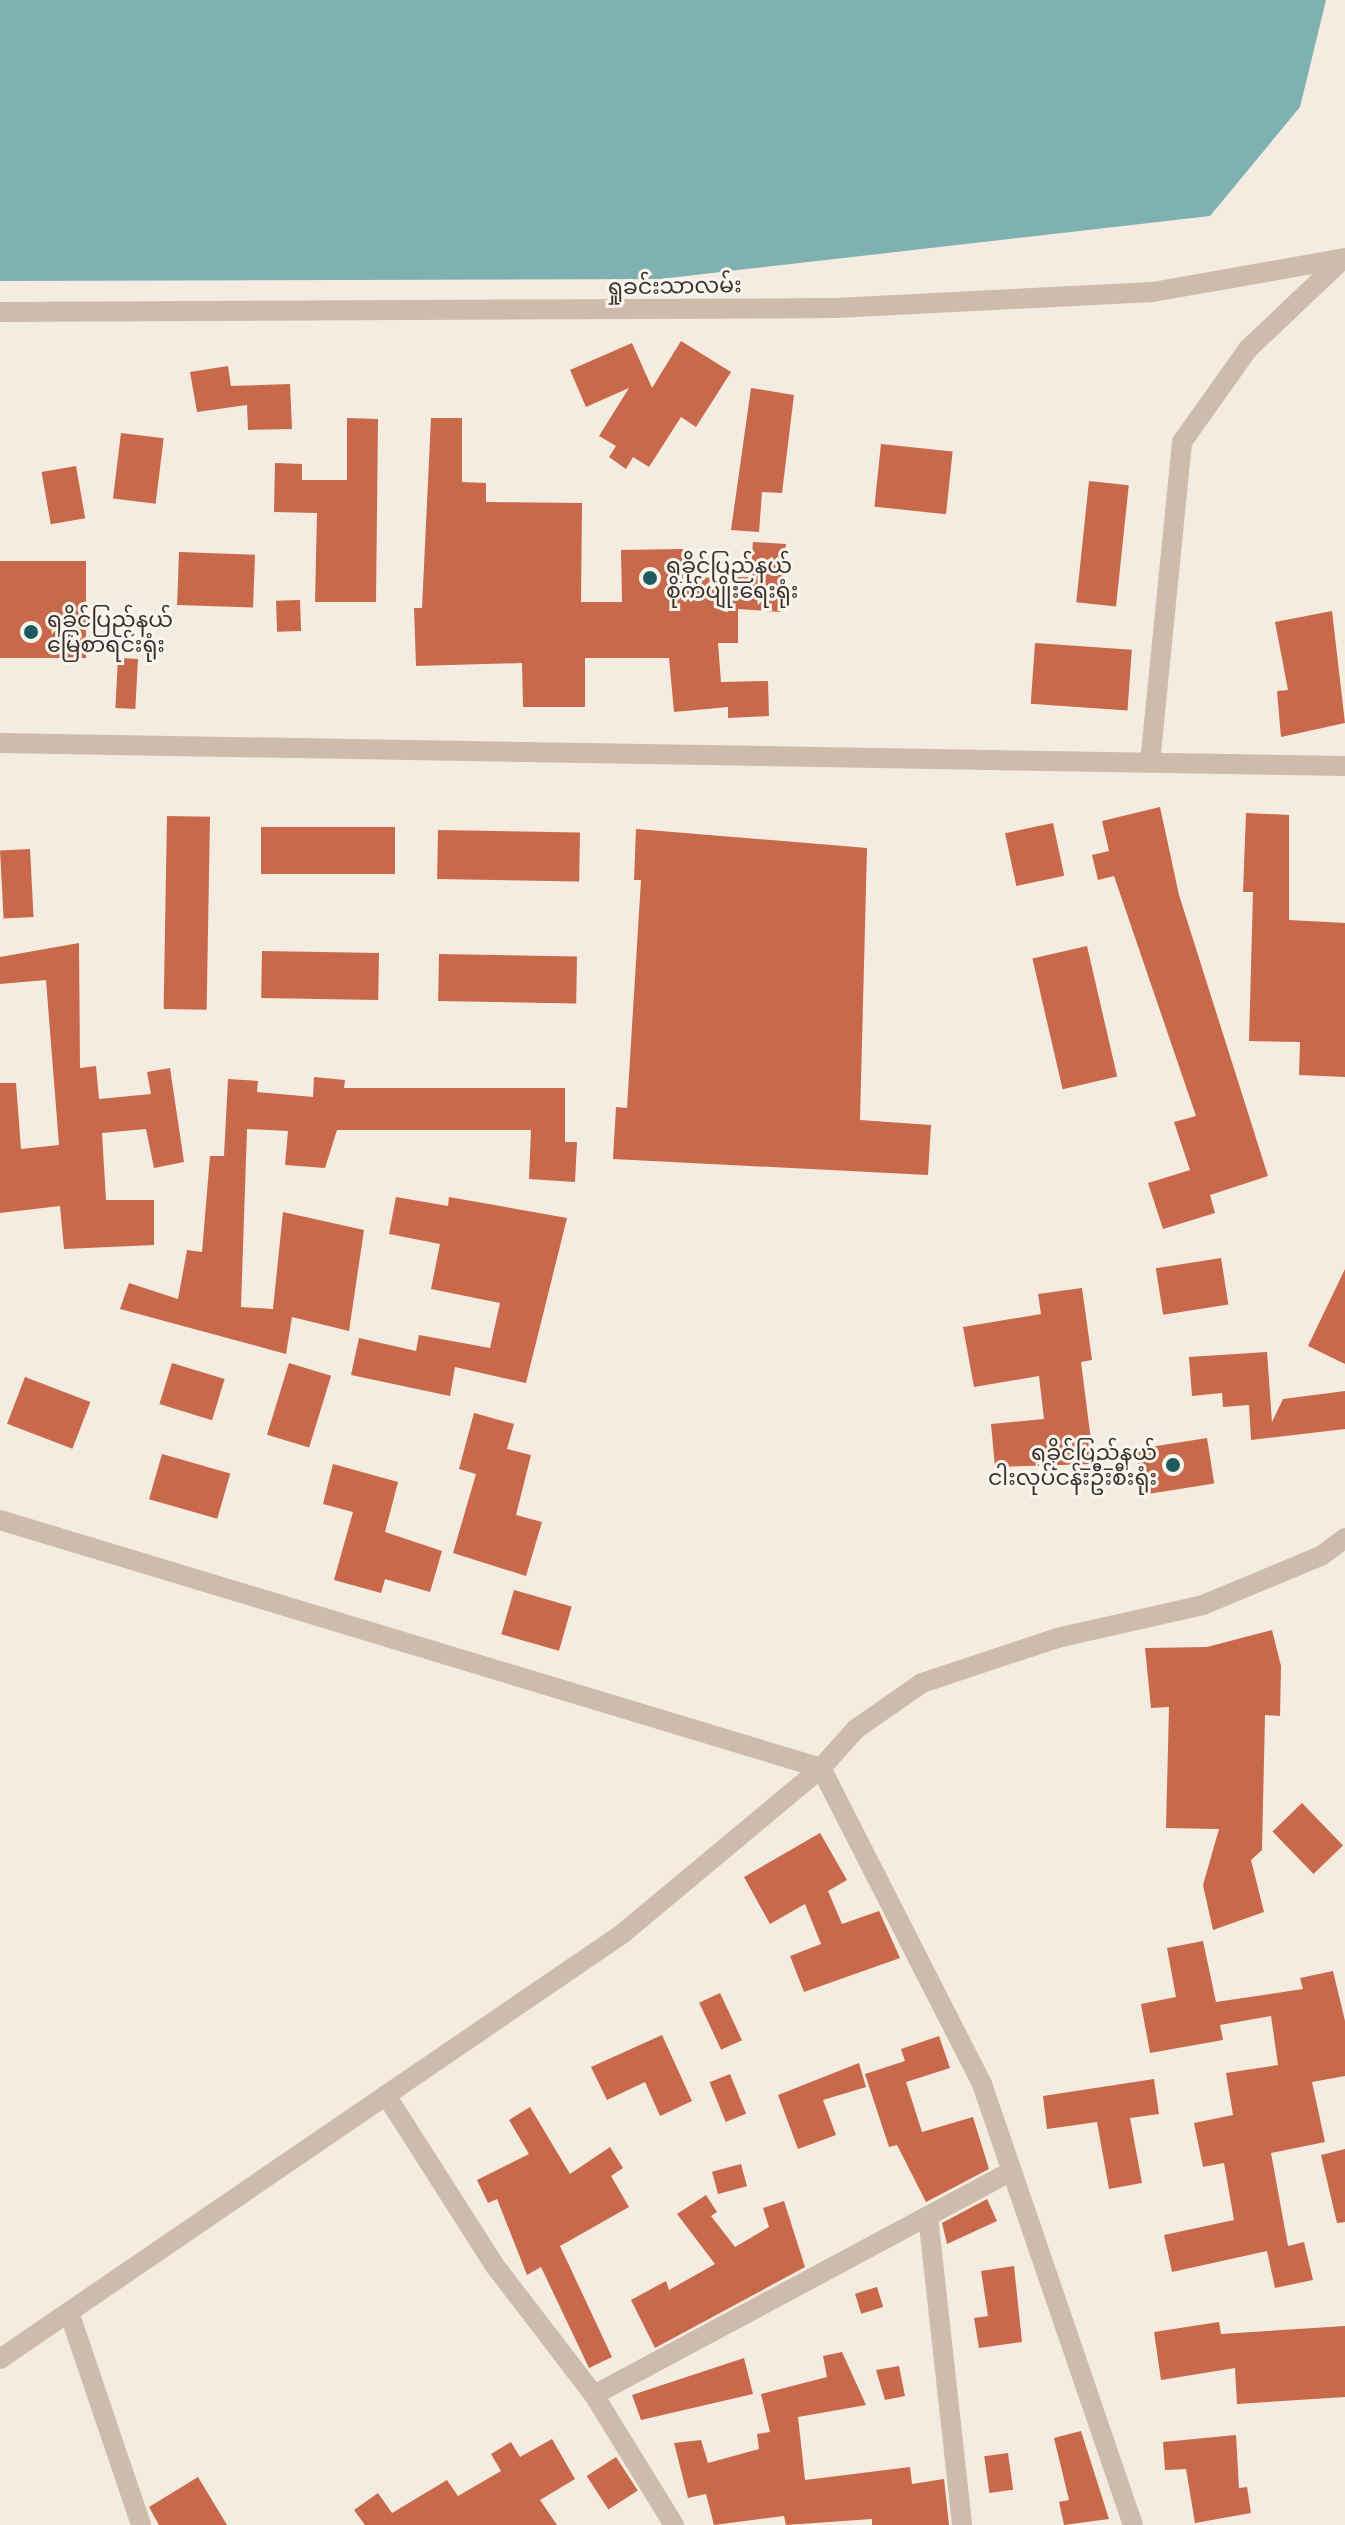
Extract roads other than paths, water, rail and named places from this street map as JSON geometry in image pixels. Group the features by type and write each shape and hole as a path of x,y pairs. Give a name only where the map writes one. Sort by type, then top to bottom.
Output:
{"street":[{"name":"ရှုခင်းသာလမ်း","path":"0,312 881,306 1191,288 1344,258"},
{"path":"1150,763 1182,442 1248,349 1344,258"},
{"path":"0,743 1345,766"},
{"path":"0,1520 821,1768 982,2084 1133,2525"},
{"path":"0,2359 622,1934 821,1768 856,1729 922,1683 1057,1638 1203,1605 1321,1556 1345,1538"},
{"path":"386,2095 495,2266 594,2395 674,2525"},
{"path":"594,2395 1012,2171"},
{"path":"928,2216 962,2525"},
{"path":"69,2312 141,2525"}],"water":[{"path":"0,0 1326,0 1300,107 1210,216 660,279 0,281"}],"place":[{"name":"ရခိုင်ပြည်နယ် စိုက်ပျိုးရေးရုံး","path":"650,578"},
{"name":"ရခိုင်ပြည်နယ် မြေစာရင်းရုံး","path":"31,632"},
{"name":"ရခိုင်ပြည်နယ် ငါးလုပ်ငန်းဦးစီးရုံး","path":"1173,1465"}]}
